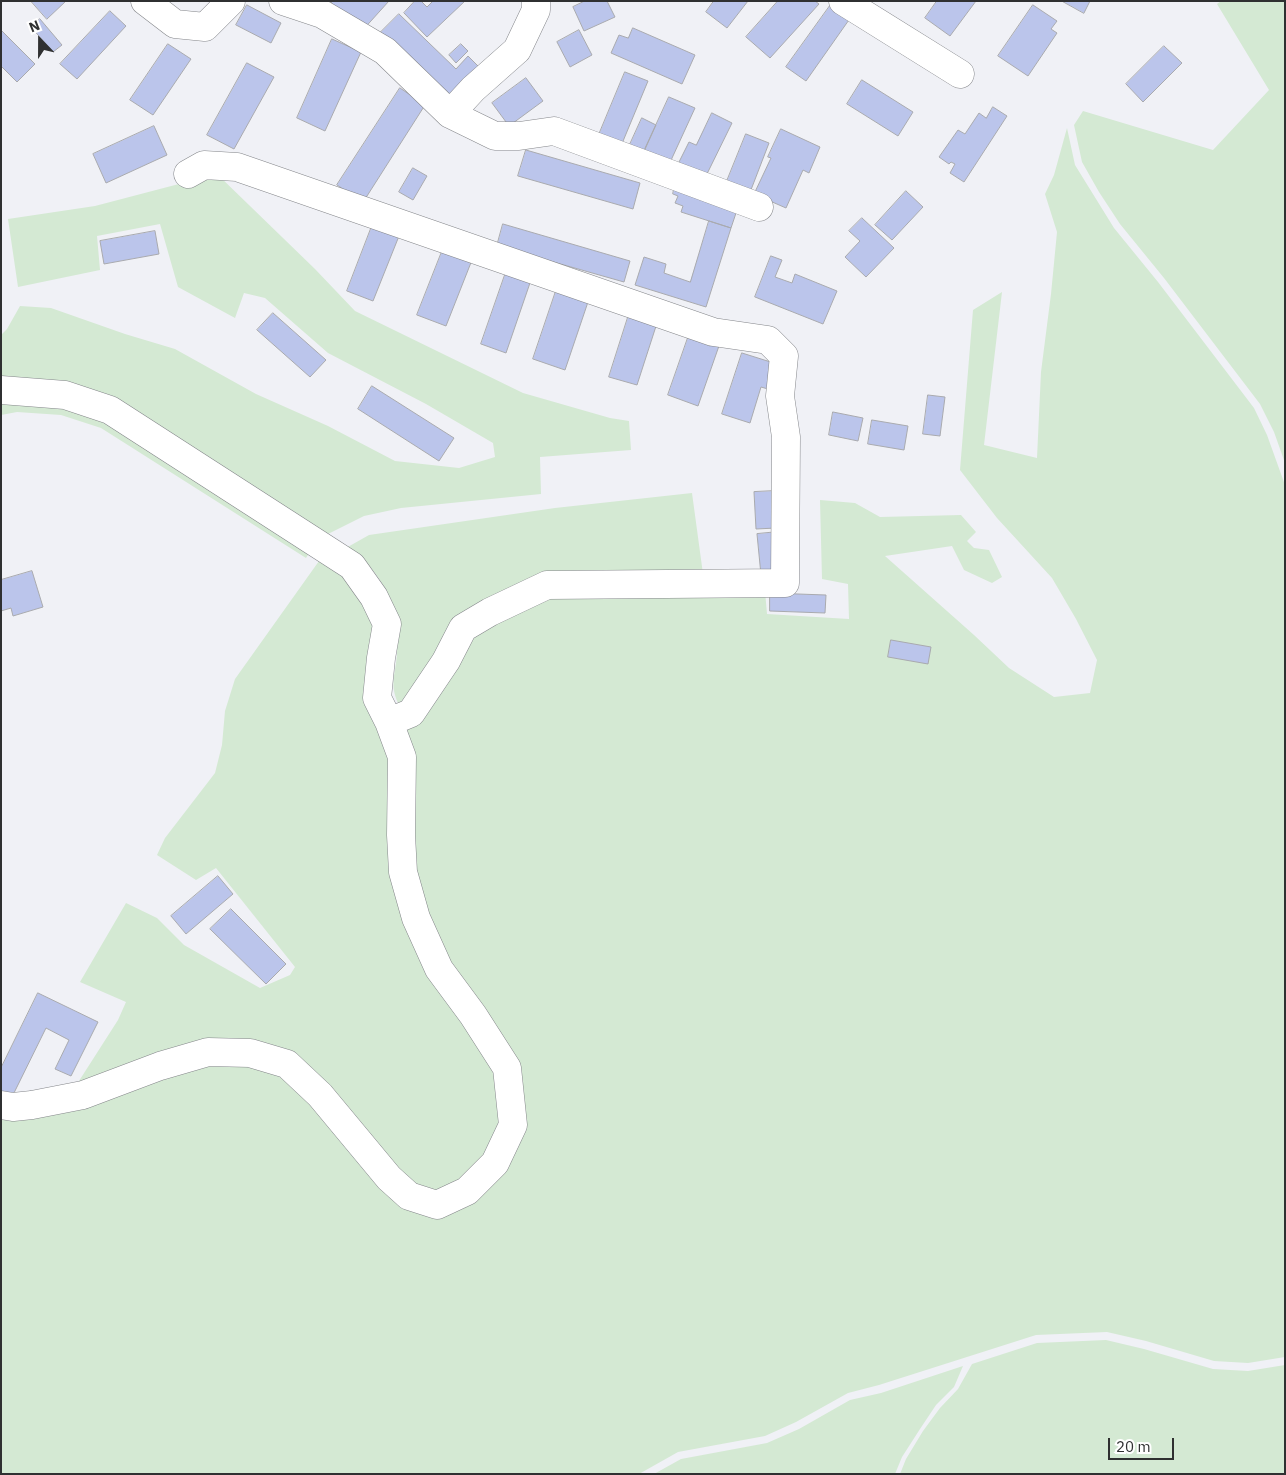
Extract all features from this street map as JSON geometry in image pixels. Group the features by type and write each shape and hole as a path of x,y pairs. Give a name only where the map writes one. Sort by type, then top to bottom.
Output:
{"street":[{"path":"145,1 175,24 206,28 231,1"},
{"path":"283,1 322,14 384,51 450,114 495,136 519,136 554,131 758,207"},
{"path":"450,114 473,89 517,50 536,10 536,1"},
{"path":"843,1 960,74"},
{"path":"188,174 204,165 236,167 713,332 768,340 784,356 780,396 786,437 785,583 547,585 490,612 463,628 446,660 412,713 389,722"},
{"path":"1,390 65,395 110,410 352,566 374,597 387,624 377,698 389,722 402,757 401,835 403,872 416,918 439,969 473,1015 508,1068 513,1125 496,1163 467,1192 437,1205 409,1196 389,1178 320,1095 287,1064 250,1053 208,1052 160,1066 83,1095 32,1105 13,1107 1,1105"}],"green space":[{"path":"1221,1 1285,1 1285,463 1274,432 1260,404 1164,278 1120,224 1099,192 1082,162 1074,125 1083,111 1213,150 1269,90 1217,4"},
{"path":"1067,128 1075,165 1114,228 1158,282 1254,408 1267,435 1285,485 1285,1357 1248,1363 1214,1361 1146,1341 1107,1332 1036,1335 848,1393 796,1422 765,1436 678,1452 639,1474 1,1474 1,1115 36,1112 75,1103 215,1057 242,1057 265,1062 287,1071 315,1100 382,1180 407,1206 439,1211 473,1195 505,1168 515,1149 520,1131 522,1111 519,1086 508,1060 441,963 420,915 407,870 402,821 400,825 392,830 401,885 417,940 438,982 472,1026 486,1048 499,1080 503,1097 501,1130 496,1146 482,1166 449,1192 438,1197 432,1197 404,1183 379,1161 351,1125 300,1071 278,1054 266,1049 222,1048 196,1051 148,1066 70,1095 118,1020 126,1002 80,982 126,903 157,918 184,945 260,988 290,975 295,967 216,868 196,880 157,855 165,838 215,773 222,745 225,711 235,679 324,554 352,576 368,598 379,621 378,639 368,696 380,724 400,727 423,713 445,680 459,653 479,632 530,601 561,591 765,591 767,614 849,619 848,584 822,579 820,500 855,503 880,517 961,515 976,532 967,541 974,548 989,550 1002,577 992,583 964,570 952,546 885,556 1009,668 1054,697 1090,693 1097,660 1076,619 1052,578 997,518 960,470 973,310 1002,292 984,445 1037,458 1041,372 1057,232 1045,194 1054,175"},
{"path":"217,174 315,269 355,311 523,393 610,418 629,421 631,450 540,457 541,494 401,508 364,516 318,539 126,411 1,384 1,335 7,329 20,306 51,308 175,349 256,394 328,426 395,461 459,468 495,457 493,443 426,404 328,353 265,298 244,293 235,318 178,287 160,224 97,236 100,270 18,287 8,219 95,206"},
{"path":"1,398 66,401 114,422 311,550 306,558 101,428 61,415 17,412 1,415"},
{"path":"692,493 703,574 511,592 409,705 398,703 393,683 398,641 392,606 375,573 365,562 346,548 369,535 555,508"},
{"path":"1106,1340 1213,1369 1248,1371 1285,1365 1285,1474 900,1474 906,1459 923,1431 940,1408 958,1389 972,1364 1037,1343"},
{"path":"963,1366 954,1387 936,1405 902,1457 895,1474 654,1474 681,1459 767,1443 799,1429 850,1400 881,1393"}],"building":[{"path":"31,1 66,1 47,19"},
{"path":"333,1 389,1 361,32 331,4"},
{"path":"415,1 421,1 427,7 433,1 465,1 427,37 404,13"},
{"path":"585,1 607,1 615,17 584,31 573,7"},
{"path":"714,1 748,1 727,28 706,12"},
{"path":"778,1 815,1 819,4 770,58 746,37"},
{"path":"937,1 976,1 950,36 925,18"},
{"path":"1062,1 1090,1 1084,13"},
{"path":"832,3 851,17 806,81 786,67"},
{"path":"247,5 281,23 271,43 236,25"},
{"path":"1033,5 1057,21 1051,29 1057,33 1028,76 998,56"},
{"path":"110,11 126,26 77,79 60,64"},
{"path":"399,14 456,69 468,56 482,70 450,103 378,35"},
{"path":"40,19 62,45 53,52 31,27"},
{"path":"633,28 695,55 682,84 611,53 619,35 628,38"},
{"path":"1,30 35,64 17,82 1,66"},
{"path":"579,30 592,55 570,67 557,42"},
{"path":"332,39 361,52 325,131 297,118"},
{"path":"168,44 191,59 153,115 130,100"},
{"path":"461,44 468,51 456,63 449,55"},
{"path":"1164,46 1182,63 1143,102 1126,84"},
{"path":"247,63 274,77 234,149 207,135"},
{"path":"625,72 648,81 621,146 598,137"},
{"path":"526,78 543,101 509,126 492,103"},
{"path":"862,80 913,112 898,136 847,104"},
{"path":"400,88 425,105 360,207 340,194 343,189 337,185"},
{"path":"669,97 695,108 667,169 641,158"},
{"path":"993,107 1007,116 964,182 950,173 955,164 951,162 949,164 939,157 958,130 965,134 979,113 986,118"},
{"path":"712,113 732,123 704,180 677,166 689,142 696,145"},
{"path":"642,118 656,125 641,158 627,151"},
{"path":"154,126 167,155 106,183 93,154"},
{"path":"781,129 820,147 809,173 803,170 786,208 754,194 771,158 768,157"},
{"path":"746,134 769,143 749,195 725,186"},
{"path":"526,150 640,183 633,209 518,176"},
{"path":"413,168 427,176 413,200 399,192"},
{"path":"675,185 739,204 731,228 681,212 683,206 675,203 678,196 673,194"},
{"path":"906,191 923,207 892,240 875,225"},
{"path":"862,218 894,248 866,277 845,257 860,241 849,231"},
{"path":"709,221 731,228 706,307 635,285 644,257 666,264 664,273 690,282"},
{"path":"503,224 630,261 624,282 497,246"},
{"path":"372,226 399,236 373,301 347,291"},
{"path":"155,231 159,254 104,264 100,241"},
{"path":"443,249 472,260 446,326 417,315"},
{"path":"771,256 782,260 775,277 792,283 795,274 837,291 823,324 755,297"},
{"path":"506,272 531,280 506,353 481,344"},
{"path":"557,288 589,299 565,370 533,359"},
{"path":"630,311 658,320 637,385 609,377"},
{"path":"273,313 326,360 310,377 257,330"},
{"path":"690,332 720,343 698,406 668,395"},
{"path":"742,353 777,364 768,389 761,387 750,423 722,414"},
{"path":"372,386 454,438 439,461 358,409"},
{"path":"928,395 945,397 940,436 923,434"},
{"path":"833,412 863,418 858,441 829,435"},
{"path":"872,420 908,426 904,450 868,444"},
{"path":"774,491 776,528 756,529 754,492"},
{"path":"778,532 782,572 761,575 757,534"},
{"path":"32,571 43,607 13,616 11,608 1,611 1,580"},
{"path":"770,593 826,595 825,613 770,611"},
{"path":"891,640 931,647 928,664 888,657"},
{"path":"218,876 233,894 186,934 171,916"},
{"path":"231,909 286,964 266,984 210,929"},
{"path":"38,993 98,1022 71,1076 55,1069 69,1040 46,1028 11,1099 1,1094 1,1068"}]}
